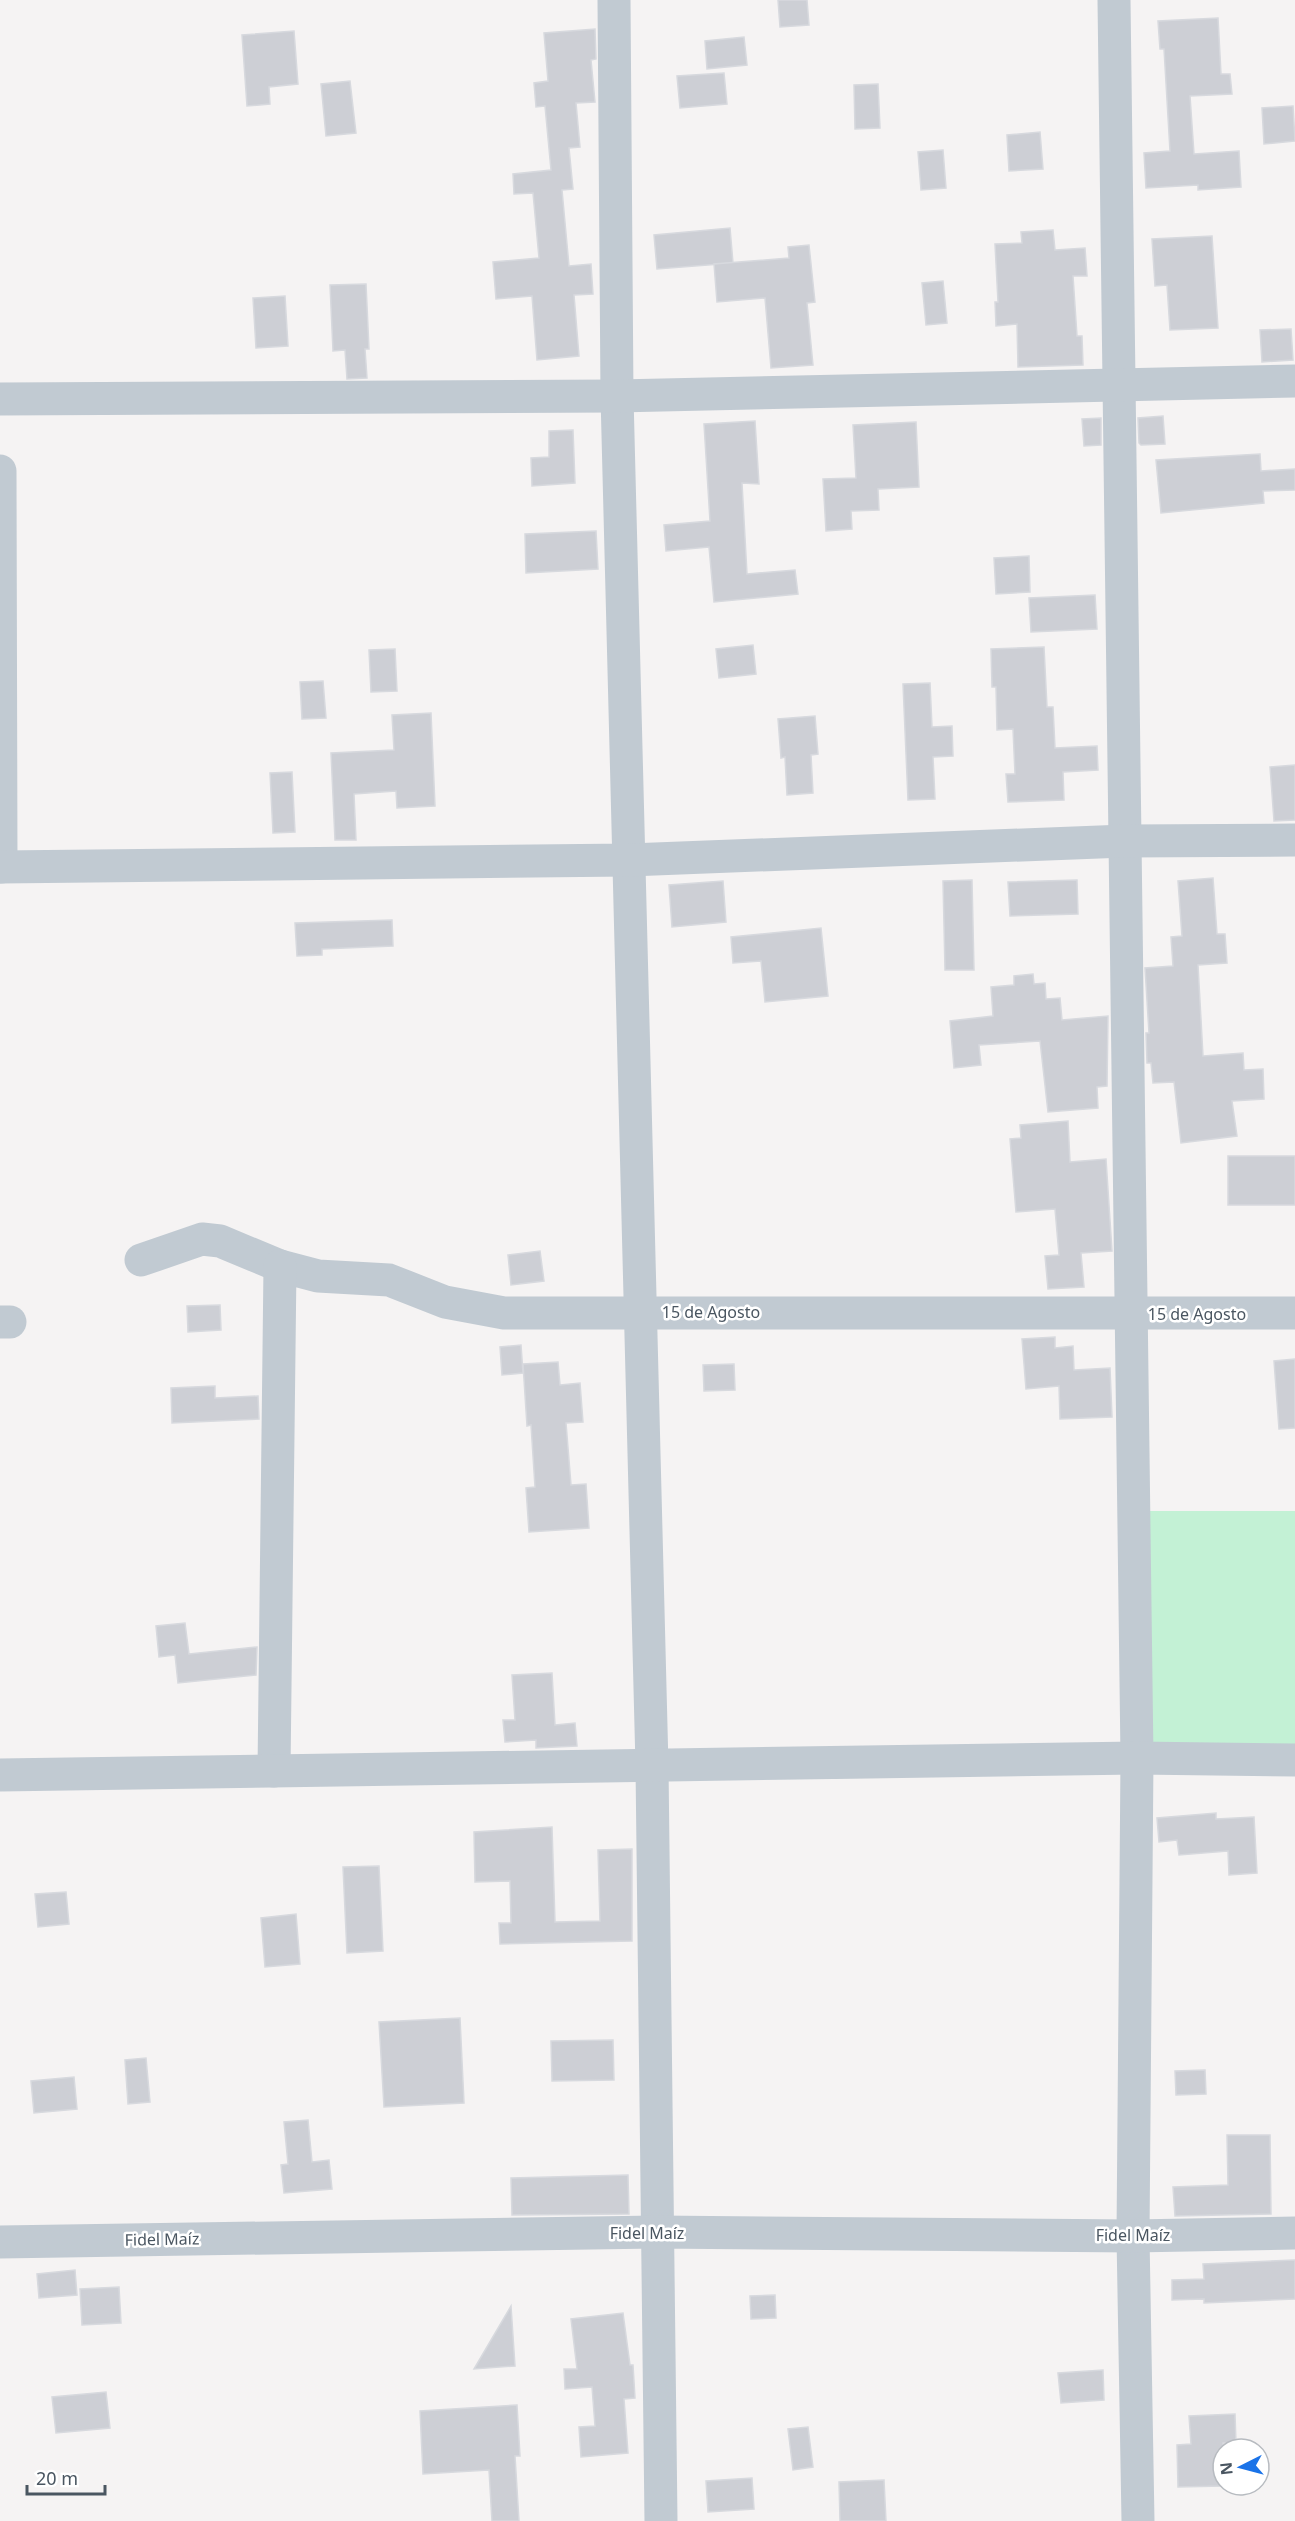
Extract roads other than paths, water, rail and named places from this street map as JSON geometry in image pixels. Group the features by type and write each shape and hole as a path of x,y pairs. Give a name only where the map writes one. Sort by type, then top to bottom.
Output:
{"street":[{"path":"614,0 617,396 652,1766 661,2521"},
{"path":"1114,0 1137,1758 1133,2236 1138,2521"},
{"path":"0,399 617,396 1295,381"},
{"path":"0,471 1,867 629,860 1125,841 1295,840"},
{"name":"15 de Agosto","path":"141,1260 202,1239 220,1241 280,1266 318,1276 389,1280 445,1302 504,1313 1295,1313"},
{"path":"274,1771 280,1266"},
{"path":"0,1775 1137,1758 1295,1760"},
{"name":"Fidel Maíz","path":"0,2242 657,2232 1133,2236 1295,2233"}]}
